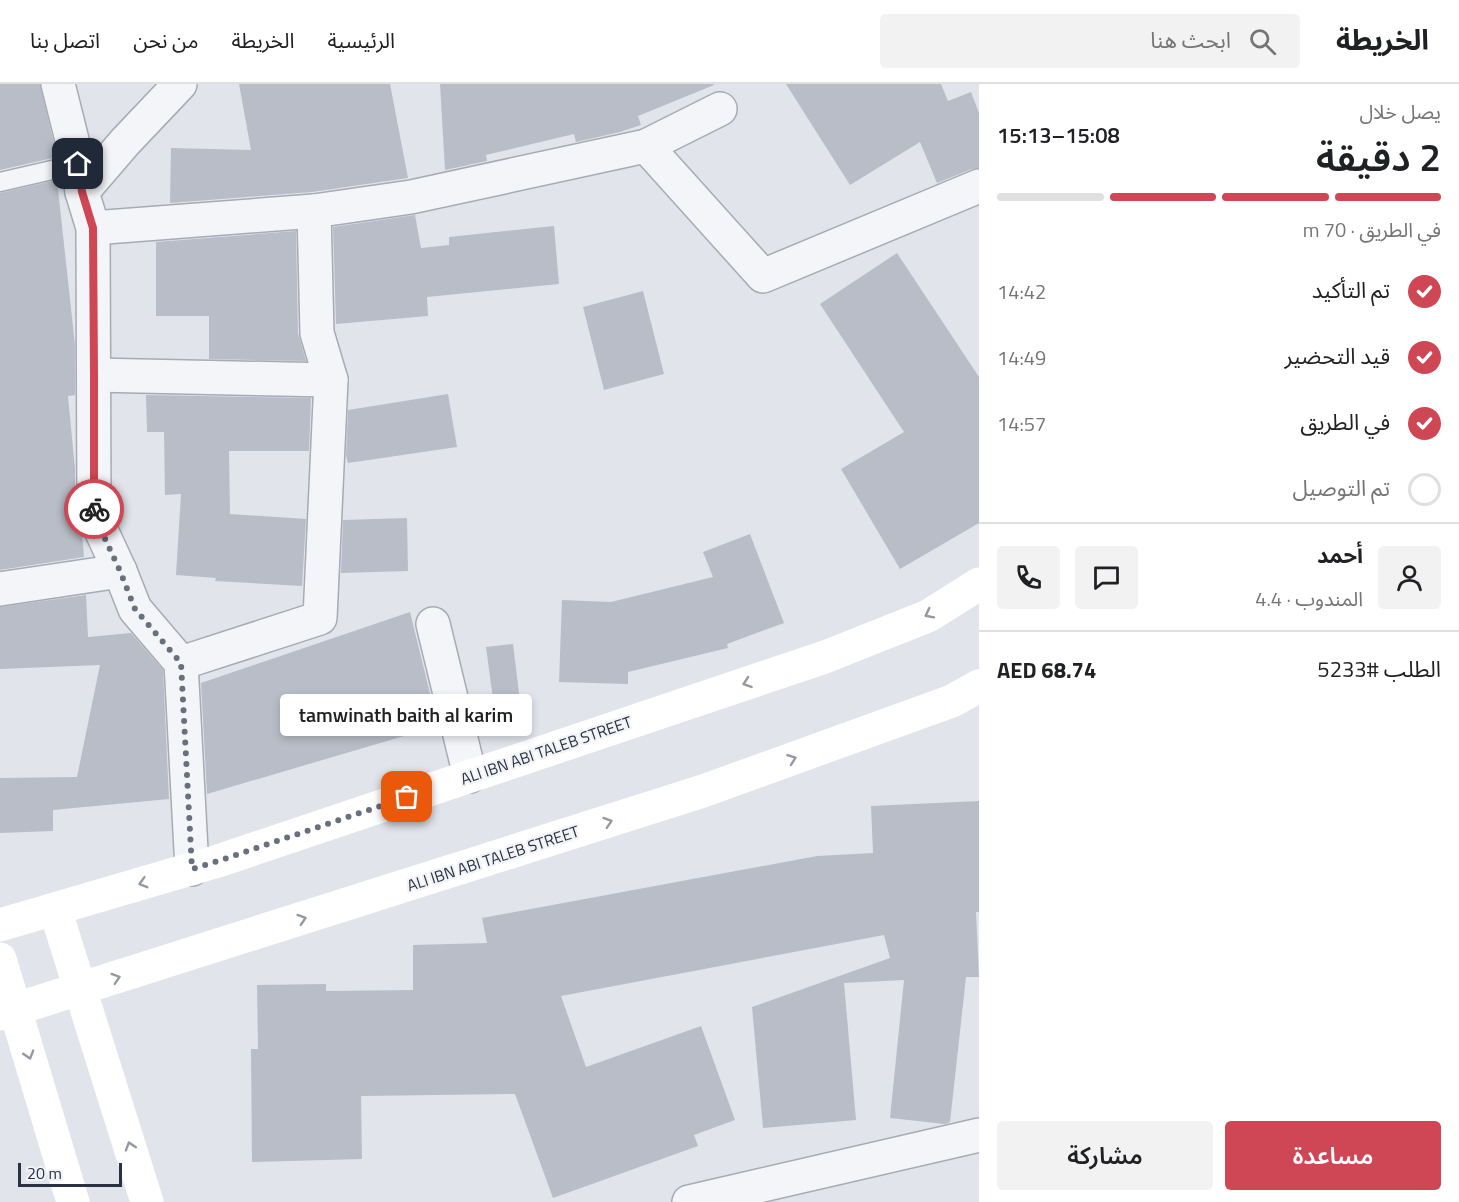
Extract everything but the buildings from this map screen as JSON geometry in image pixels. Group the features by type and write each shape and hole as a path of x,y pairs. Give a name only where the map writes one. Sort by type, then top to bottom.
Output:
{"main road":[{"name":"ALI IBN ABI TALEB STREET","path":"0,925 218,861 825,657 928,616 979,584"},
{"name":"ALI IBN ABI TALEB STREET","path":"8,1012 703,791 952,701 979,686"},
{"path":"55,909 147,1202"},
{"path":"0,959 8,1012 73,1202"}],"street":[{"path":"58,84 93,228 94,515 135,609 181,663 192,869"},
{"path":"80,178 125,142 180,84"},
{"path":"93,228 314,211 411,197 646,146 720,109"},
{"path":"646,146 763,276 979,186"},
{"path":"181,663 320,618 331,380 317,333 314,211"},
{"path":"94,375 331,380"},
{"path":"0,589 120,571"},
{"path":"433,624 470,776"},
{"path":"689,1202 979,1135"}],"lane":[{"path":"0,182 80,178"}],"way so far":[{"path":"94,509 94,515 135,609 181,663 192,869 407,797"}],"place":[{"name":"tamwinath baith al karim","path":"407,797"}],"route":[{"path":"78,164 82,192 93,228 94,509"}]}
